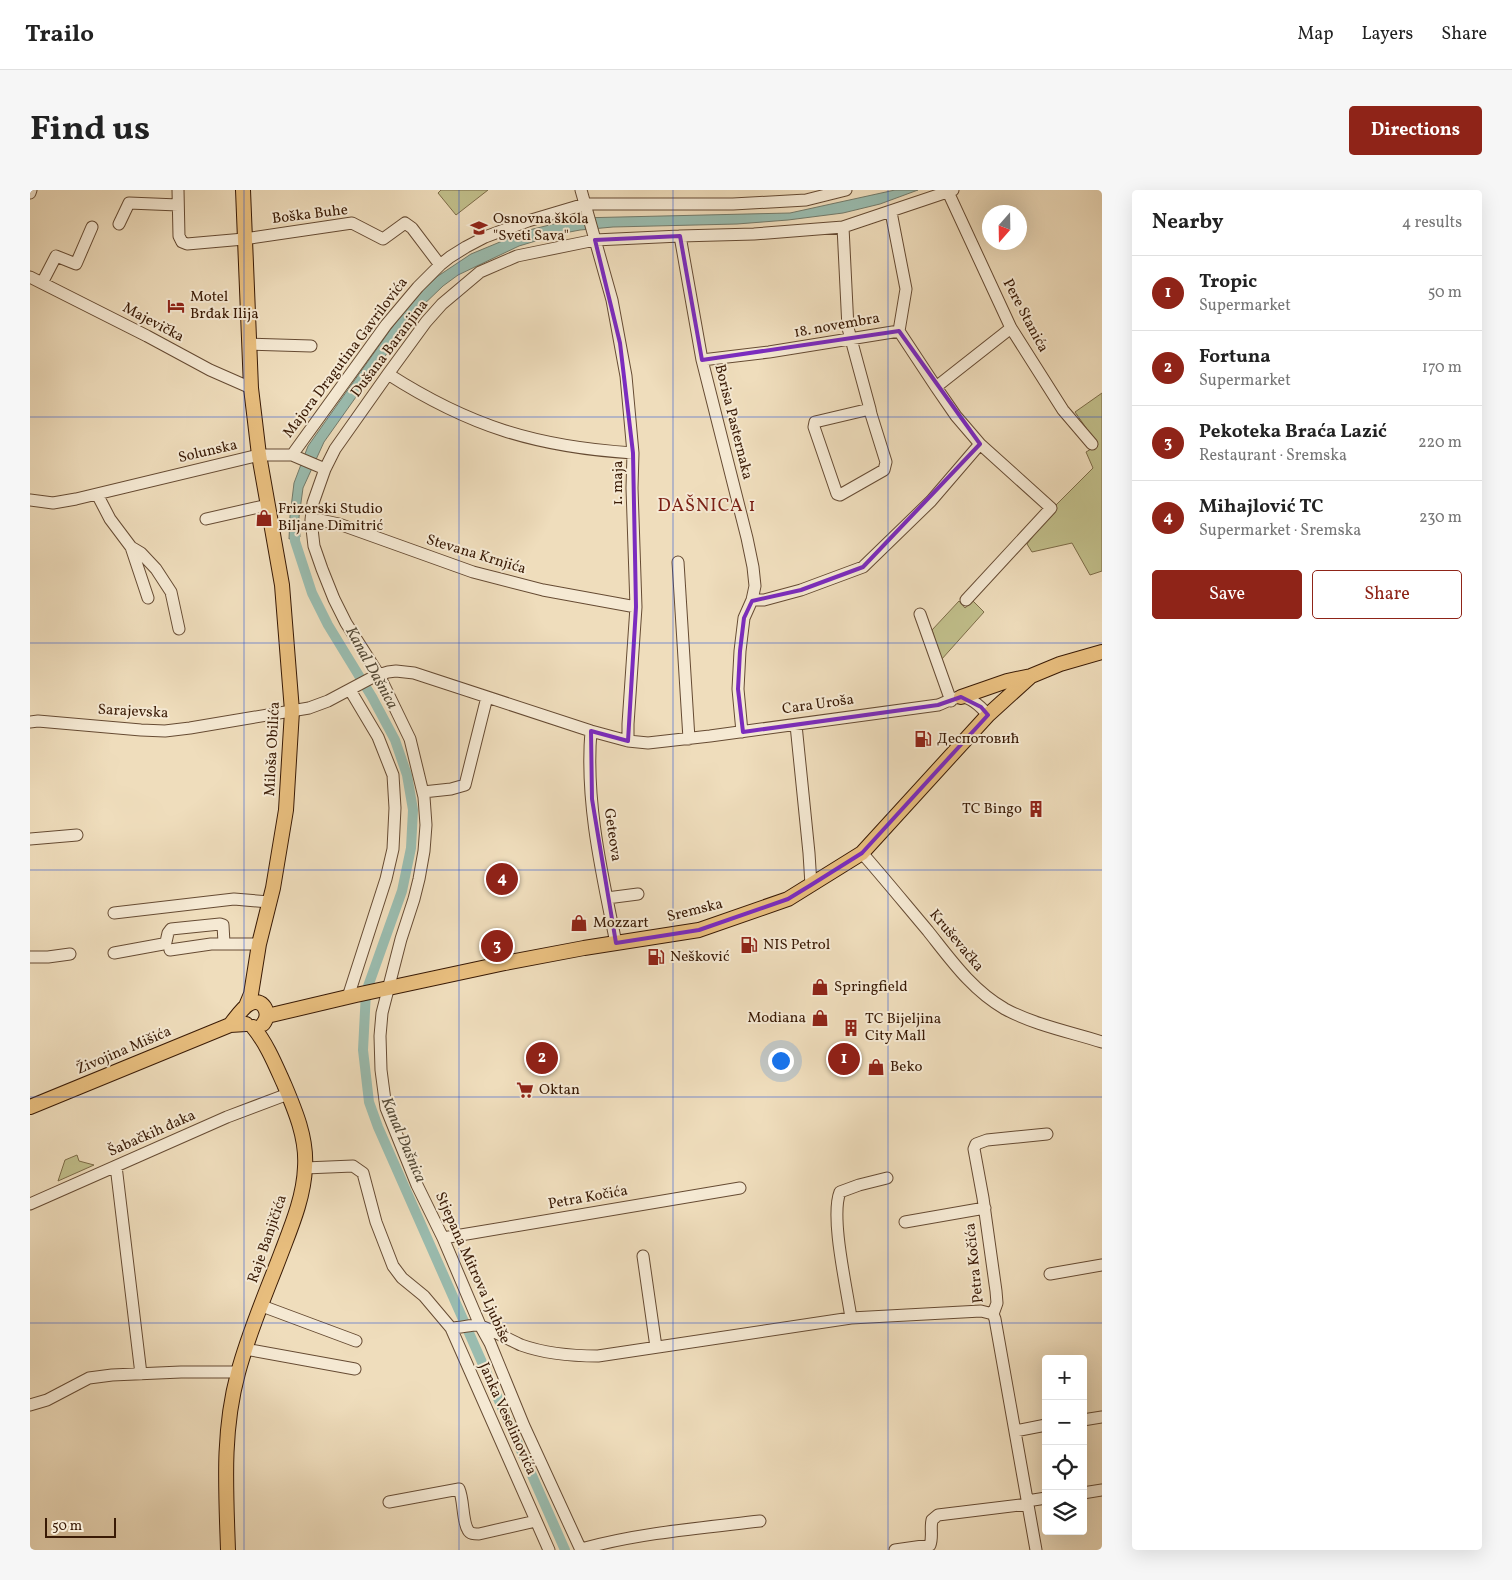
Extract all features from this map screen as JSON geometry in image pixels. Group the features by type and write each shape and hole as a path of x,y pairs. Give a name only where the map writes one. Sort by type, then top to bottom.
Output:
{"main road":[{"name":"Miloša Obilića","path":"242,190 251,388 259,456 282,585 292,711 286,810 260,944 257,1008"},
{"path":"956,699 1007,681 1031,676 1060,664 1102,652"},
{"name":"Sremska","path":"250,1025 261,1026 257,1008 282,1013 500,964 699,930 788,898 862,852 988,716 1031,676"},
{"path":"230,1025 257,1008"},
{"path":"257,1008 242,1017 264,1040"},
{"path":"257,1008 264,1040"},
{"path":"230,1025 250,1025"},
{"name":"Živojina Mišića","path":"30,1107 230,1025"},
{"name":"Raje Banjičića","path":"228,1550 226,1437 228,1418 245,1349 292,1227 306,1168 302,1133 288,1094 264,1040"}],"street":[{"path":"178,190 179,236 182,242 187,244 244,239"},
{"path":"581,190 586,206"},
{"name":"Majora Dragutina Gavrilovića","path":"295,455 394,314 440,265 466,247 485,237 528,221 586,206 733,204 806,200 846,190"},
{"name":"Dušana Baranjina","path":"423,792 410,739 334,599 314,546 311,520 313,502 322,467 426,322 442,304 480,272 517,256 594,235 680,236 754,234 843,227 950,191"},
{"name":"Pere Stanića","path":"950,191 1011,328 1063,410 1092,444"},
{"path":"119,224 129,203 178,205"},
{"name":"1. maja","path":"586,206 612,300 626,376 633,453 636,607 628,741"},
{"path":"891,212 906,289 899,331"},
{"name":"Boška Buhe","path":"244,239 352,223 383,239 404,223 412,228 440,265"},
{"path":"42,283 56,256 76,264 92,227"},
{"path":"843,227 848,328 886,467 884,470 840,495 837,494 814,427 815,422 870,410"},
{"name":"Borisa Pasternaka","path":"680,236 702,360 753,566 755,586 752,600 744,618 740,651 738,689 742,732"},
{"name":"Majevička","path":"30,277 210,370 251,388"},
{"path":"936,387 1011,328"},
{"name":"18. novembra","path":"702,360 769,352 899,331 956,416 980,444 1051,508 966,600"},
{"path":"250,344 311,346"},
{"path":"388,374 419,394 452,411 522,437 559,445 633,453"},
{"path":"752,600 764,600 800,590 863,567 931,501 980,444"},
{"name":"Solunska","path":"30,500 53,502 76,500 259,456 295,455 322,467"},
{"path":"97,494 110,519 131,547 148,598"},
{"path":"206,519 268,505"},
{"name":"Stevana Krnjića","path":"311,520 339,524 473,572 522,585 636,607"},
{"path":"131,547 156,569 171,592 179,629"},
{"path":"678,562 689,739"},
{"path":"920,614 956,699 971,700 981,707 988,716"},
{"name":"Cara Uroša","path":"292,711 309,708 328,701 377,676 396,671 414,673 591,731 628,741 648,742 689,739 938,705 956,699"},
{"path":"350,690 378,737 393,775 395,808 393,849 352,996"},
{"path":"423,792 451,790 465,785 487,697"},
{"name":"Sarajevska","path":"30,722 38,721 166,731 292,711"},
{"path":"796,725 811,885"},
{"name":"Geteova","path":"591,731 588,758 592,799 606,898 616,943"},
{"name":"Stjepana Mitrova Ljubiše","path":"423,792 426,825 424,852 414,900 401,939 382,1013 380,1036 381,1070 386,1108 417,1185 442,1238 476,1325 490,1343 524,1426 581,1549"},
{"path":"30,839 77,835"},
{"name":"Kruševačka","path":"862,852 961,973 977,988 1003,1007 1022,1017 1102,1042"},
{"path":"606,898 638,894"},
{"path":"114,914 234,899 269,902"},
{"path":"114,953 163,944 166,942 171,929 220,924 224,925 224,943"},
{"path":"170,950 224,943 260,944"},
{"path":"30,957 70,954"},
{"name":"Šabačkih đaka","path":"30,1204 227,1117 288,1094"},
{"name":"Petra Kočića","path":"1036,1550 993,1314 997,1303 985,1208 974,1149 976,1144 987,1140 1047,1134"},
{"path":"116,1166 141,1374"},
{"path":"306,1168 353,1166 363,1173 376,1222 393,1266 402,1278 424,1296 454,1328 476,1325"},
{"path":"852,1318 837,1227 837,1200 840,1192 887,1178"},
{"name":"Petra Kočića","path":"442,1238 740,1188"},
{"name":"Petra Kočića","path":"904,1222 985,1208"},
{"path":"643,1256 656,1347"},
{"path":"1050,1274 1102,1265"},
{"name":"Raje Banjičića","path":"262,1306 356,1341"},
{"name":"Petra Kočića","path":"476,1325 522,1345 548,1352 573,1356 598,1356 852,1318 981,1311 993,1314"},
{"name":"Janka Veselinovića","path":"454,1328 549,1550"},
{"path":"245,1349 356,1369"},
{"path":"30,1405 47,1400 89,1378 112,1375 210,1371 238,1372"},
{"path":"1087,1419 1102,1417"},
{"path":"1015,1431 1042,1426"},
{"path":"389,1502 459,1489 466,1525 468,1531 472,1534 536,1521"},
{"path":"1087,1492 1102,1490"},
{"path":"895,1550 930,1545 932,1540 930,1528 932,1520 938,1515 1042,1499"},
{"path":"581,1549 627,1538 760,1521"}],"highlighted area":[{"path":"680,236 702,360 899,331 980,444 863,567 801,590 752,601 744,618 740,651 738,689 743,732 938,705 961,697 981,707 988,715 862,853 811,885 788,899 699,930 616,943 592,799 591,731 628,741 636,607 633,453 620,343 595,240"}],"shaded area":[{"path":"441,190 488,190 456,215 438,193"},
{"path":"895,190 918,190 880,204 843,213 788,220 737,224 613,227 580,230 519,246 458,275 443,286 417,311 324,442 303,488 299,517 300,537 289,539 294,483 308,446 398,319 420,293 438,276 471,254 529,230 578,218 790,213"},
{"path":"1102,393 1102,571 1090,575 1072,543 1032,552 1027,544 1056,505 1093,468 1086,452 1098,445 1075,412"},
{"path":"959,601 965,608 973,601 984,612 941,660 932,630"},
{"path":"77,1155 79,1161 94,1165 58,1181 65,1160"}],"waterway":[{"name":"Kanal Dašnica","path":"295,525 295,541 312,593 328,625 372,697 395,740 407,775 413,810 411,848 402,891 366,992 363,1050 369,1102 378,1127 565,1550"}],"place":[{"name":"Osnovna škola \"Sveti Sava\"","path":"479,228"},
{"name":"Motel Brđak Ilija","path":"176,306"},
{"name":"Frizerski Studio Biljane Dimitrić","path":"264,518"},
{"name":"Деспотовић","path":"923,739"},
{"name":"TC Bingo","path":"1036,809"},
{"name":"Mihajlović TC","path":"502,879"},
{"name":"Mozzart","path":"579,923"},
{"name":"NIS Petrol","path":"749,945"},
{"name":"Pekoteka Braća Lazić","path":"497,946"},
{"name":"Nešković","path":"656,957"},
{"name":"Springfield","path":"820,987"},
{"name":"Modiana","path":"820,1018"},
{"name":"TC Bijeljina City Mall","path":"851,1028"},
{"name":"Fortuna","path":"542,1058"},
{"name":"Tropic","path":"844,1059"},
{"name":"Beko","path":"876,1067"},
{"name":"Oktan","path":"525,1090"}],"district":[{"name":"DAŠNICA 1","path":"707,506"}]}
